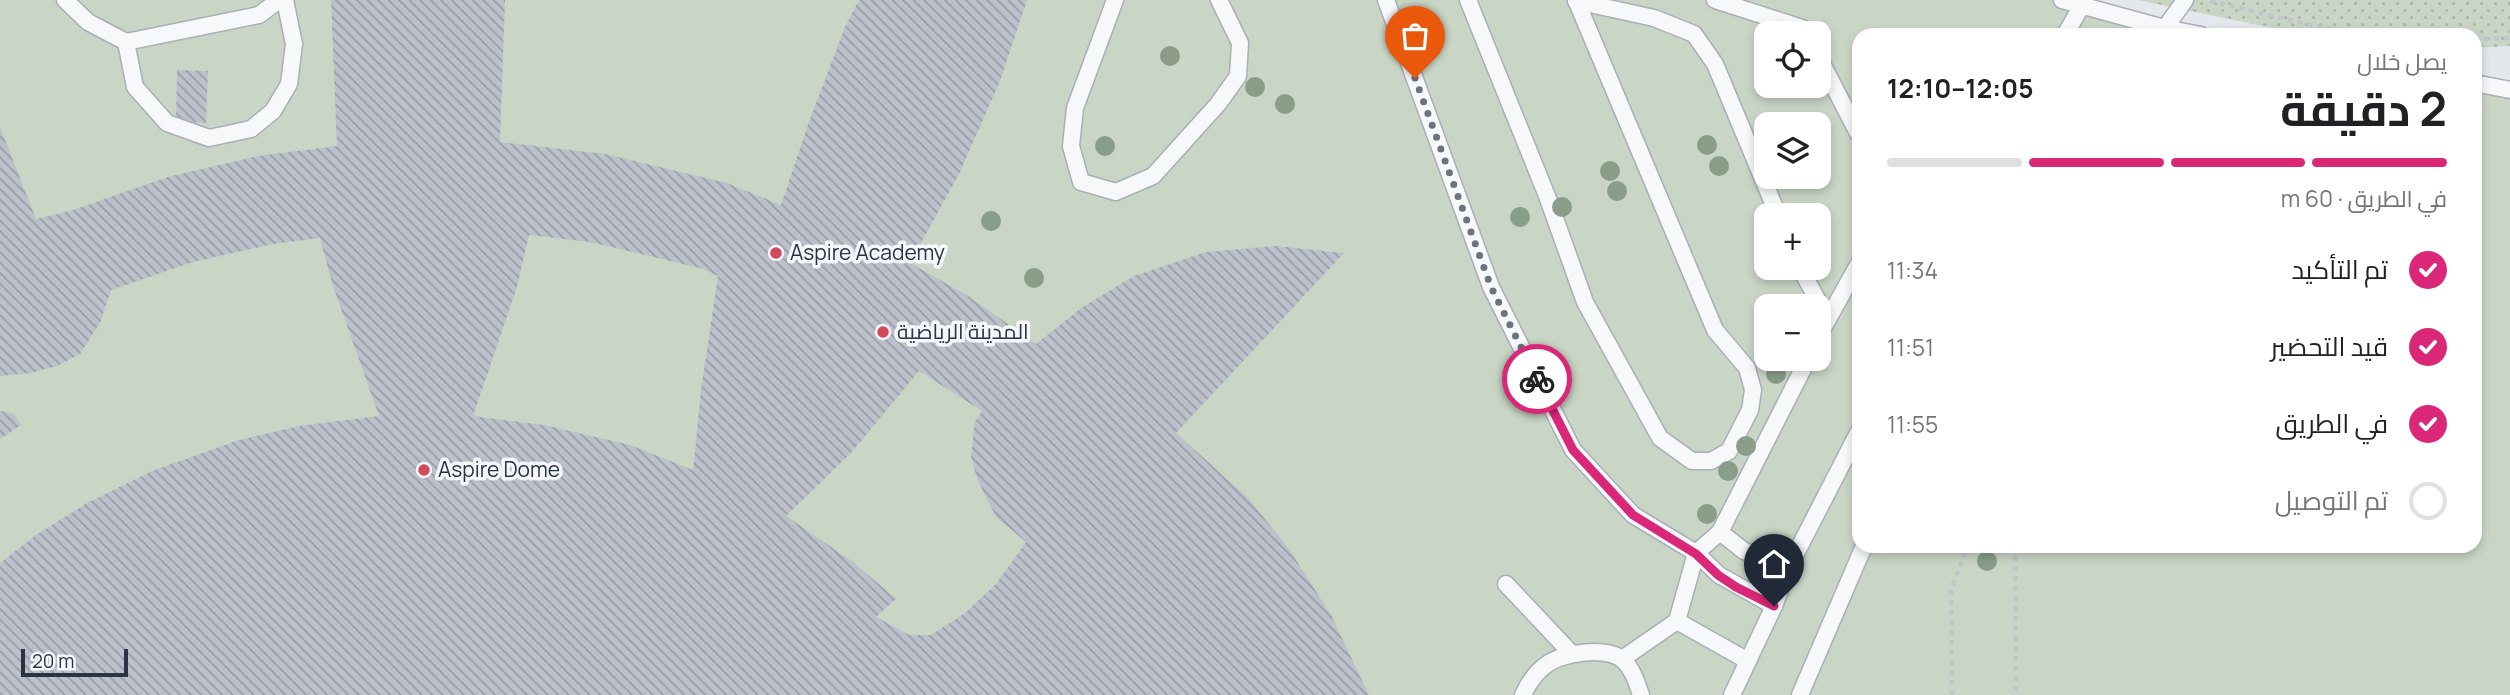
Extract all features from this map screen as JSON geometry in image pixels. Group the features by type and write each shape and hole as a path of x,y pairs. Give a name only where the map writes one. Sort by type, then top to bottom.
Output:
{"lane":[{"path":"65,0 88,22 126,42 259,15 279,0"},
{"path":"126,42 135,87 167,123 209,138 251,129 273,111 289,83 294,44 285,0"},
{"path":"1115,0 1075,108 1071,146 1080,183 1116,192 1153,176 1219,104 1238,76 1240,43 1219,0"},
{"path":"1386,0 1491,287 1573,450 1633,515 1696,554 1718,575 1736,587 1774,606"},
{"path":"1468,0 1547,195 1585,302 1660,438 1692,461 1711,461 1729,451 1750,410 1753,390 1747,368 1715,330 1576,0"},
{"path":"1576,0 1654,18 1694,34 1715,64 1773,203"},
{"path":"1715,0 1780,21"},
{"path":"2062,0 2083,3 2151,28"},
{"path":"2165,28 2185,0"},
{"path":"2069,28 2083,3"},
{"path":"1831,81 1852,121"},
{"path":"2482,85 2510,90"},
{"path":"1831,310 1852,275"},
{"path":"1622,659 1676,621 1696,554 1720,531 1802,371"},
{"path":"1732,695 1774,606 1789,567 1852,445"},
{"path":"1720,531 1744,551 1789,567"},
{"path":"1800,695 1861,553"},
{"path":"1506,584 1572,654"},
{"path":"1676,621 1748,661"},
{"path":"1523,695 1530,682 1547,664 1572,654 1600,652 1622,659 1632,673 1641,695"}],"path":[{"path":"2206,0 2324,28"},
{"path":"2482,40 2510,38"},
{"path":"1952,695 1951,590 1965,553"},
{"path":"2015,553 2016,695"}],"green space":[{"name":"المدينة الرياضية","path":"0,0 2062,0 2173,28 1852,28 1852,553 2482,553 2482,84 2510,90 2510,695 0,695"},
{"path":"2138,0 2510,0 2510,46 2482,48 2482,28 2272,28"}],"building":[{"path":"331,0 505,0 500,142 605,154 727,183 781,205 845,27 859,0 1027,0 1000,81 959,174 910,263 968,296 1036,344 1081,308 1134,276 1206,252 1276,246 1344,253 1176,433 1249,499 1289,549 1331,615 1369,695 0,695 0,563 36,535 87,503 152,471 239,440 299,426 379,416 333,286 320,238 273,244 193,262 111,290 100,323 80,354 57,366 31,373 0,376 0,127 36,219 70,211 168,177 258,156 337,146","holes":["529,235 590,242 700,268 718,276 701,390 693,470 630,445 544,425 473,416 517,287","919,371 982,411 975,422 971,456 977,479 996,517 1026,542 996,584 965,613 931,635 909,635 876,617 896,599 853,562 786,516 851,453"]},
{"path":"177,70 208,71 206,123 176,121"},
{"path":"0,411 14,414 21,425 0,439"}],"way so far":[{"path":"1415,78 1491,287 1537,379"}],"place":[{"name":"Aspire Academy","path":"776,253"},
{"name":"المدينة الرياضية","path":"883,332"},
{"name":"Aspire Dome","path":"424,470"}],"route":[{"path":"1537,379 1573,450 1633,515 1696,554 1718,575 1736,587 1774,606"}]}
